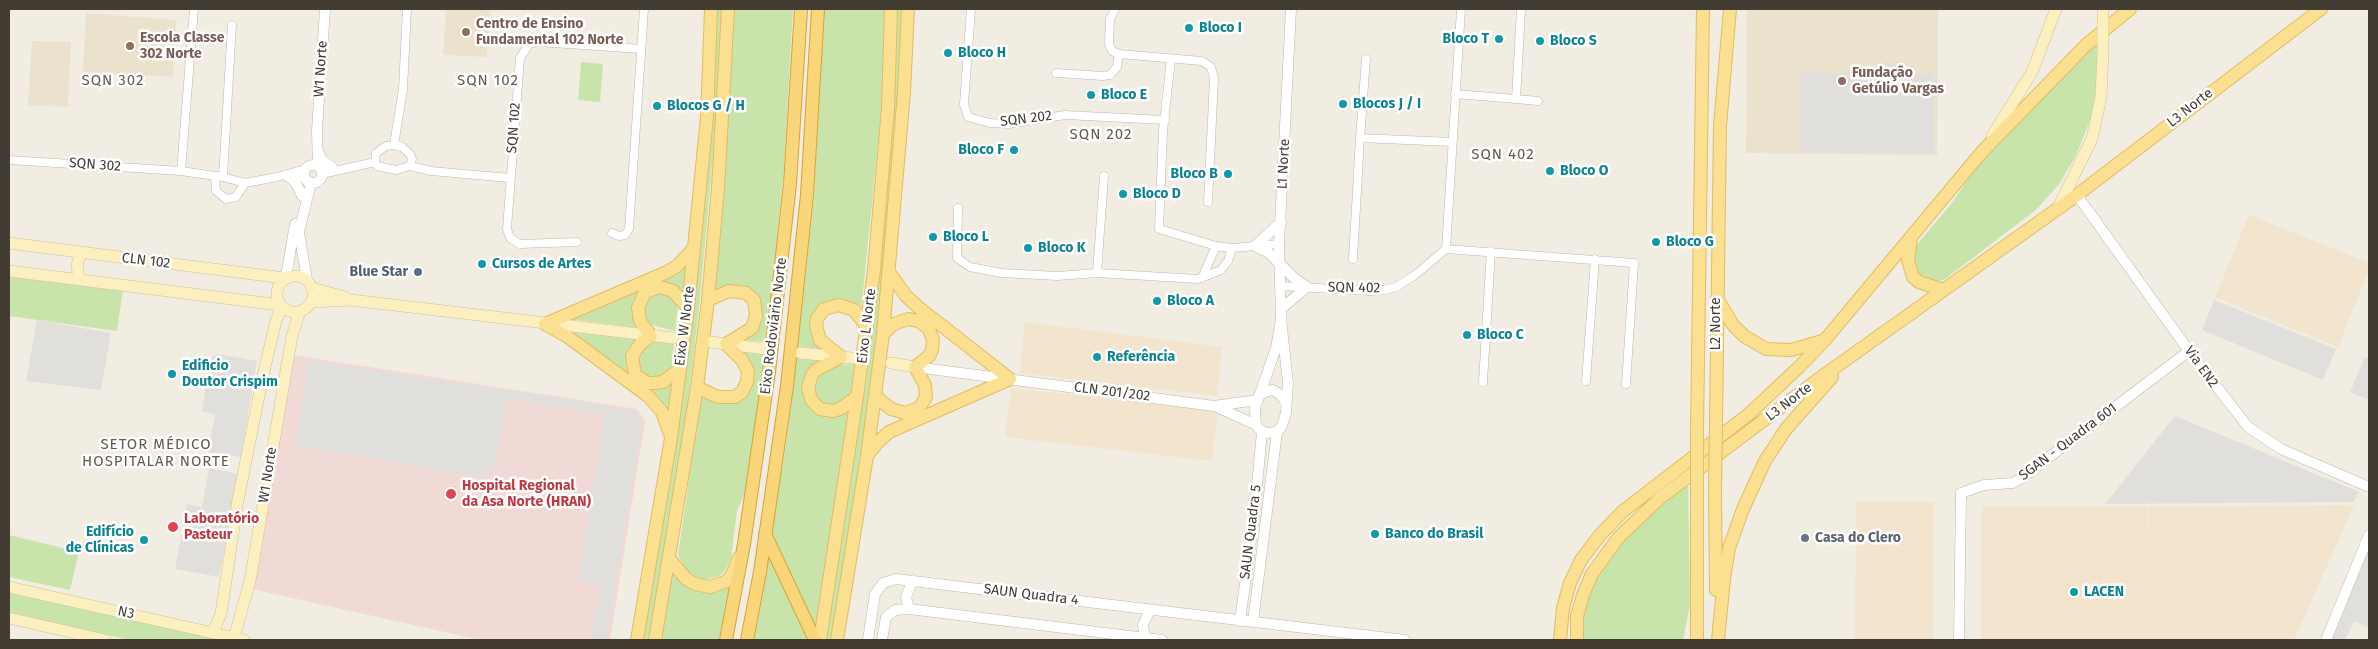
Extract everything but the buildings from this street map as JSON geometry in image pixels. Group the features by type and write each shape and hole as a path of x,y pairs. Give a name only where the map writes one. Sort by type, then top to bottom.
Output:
{"highway":[{"name":"Eixo Rodoviário Norte","path":"726,640 744,544 770,372 790,184 801,9"},
{"name":"Eixo Rodoviário Norte","path":"747,640 787,386 807,195 818,9"},
{"path":"765,534 815,640"}],"main road":[{"name":"Eixo W Norte","path":"637,640 671,438 688,308 707,116 711,9"},
{"name":"Eixo W Norte","path":"654,640 670,558 697,387 708,300 719,168 728,9"},
{"name":"Eixo L Norte","path":"820,640 867,327 888,108 891,9"},
{"name":"Eixo L Norte","path":"837,640 883,334 904,93 908,9"},
{"name":"L2 Norte","path":"1696,638 1703,9"},
{"name":"L2 Norte","path":"1717,640 1715,491 1716,297 1720,126 1730,9"},
{"name":"L3 Norte","path":"1981,153 2032,72 2056,9"},
{"name":"L3 Norte","path":"2059,206 2092,139 2101,97 2103,9"},
{"name":"L3 Norte","path":"1560,640 1563,608 1570,583 1581,560 1600,535 1622,512 1749,414 1824,340 1981,153 2086,45 2130,9"},
{"name":"L3 Norte","path":"1577,640 1577,616 1582,596 1592,574 1618,538 1660,498 1816,381 1851,358 2059,206 2077,195 2321,9"},
{"path":"1911,238 1908,260 1913,277 1919,282 1943,290"},
{"name":"CLN 102","path":"9,243 285,278"},
{"path":"545,324 667,272 677,266 694,248"},
{"path":"80,279 77,265 81,253"},
{"name":"CLN 102","path":"9,271 254,300 281,305"},
{"path":"866,456 889,432 1010,379 918,307 906,296 889,272"},
{"path":"351,300 310,284 300,276 285,278 276,293 281,305 289,311 300,311 311,302 351,300 673,338"},
{"path":"310,284 311,302"},
{"path":"651,336 638,315 639,303 645,292 651,288 665,288 673,292 688,308"},
{"path":"708,300 729,290 746,292 754,300 756,316 752,328 726,344"},
{"path":"1716,297 1733,324 1744,336 1766,350 1791,350 1824,340"},
{"path":"254,300 276,321"},
{"name":"W1 Norte","path":"213,632 220,614 240,490 272,333 281,305"},
{"path":"846,358 820,340 816,326 819,314 830,306 847,306 854,310 867,327"},
{"name":"W1 Norte","path":"239,639 240,616 250,581 292,336 300,311"},
{"path":"883,334 894,324 908,319 925,325 932,334 933,345 929,356 914,367 891,363"},
{"path":"545,324 568,337 656,403 664,417 671,438"},
{"path":"272,333 277,332 292,336"},
{"path":"651,336 641,343 632,356 635,375 648,383 663,382 680,369"},
{"path":"711,342 765,349"},
{"path":"697,387 715,396 728,398 740,394 745,388 748,375 746,366 726,344"},
{"path":"800,353 846,358"},
{"path":"846,358 816,370 808,387 811,400 820,409 833,411 848,405 857,397"},
{"path":"1717,640 1729,548 1754,482 1786,429 1804,406 1851,358"},
{"path":"875,396 885,405 899,412 912,412 919,408 924,403 927,392 914,367"},
{"path":"670,558 686,579 695,584 710,587 727,581 733,572 744,544"},
{"name":"N3","path":"9,587 239,639"},
{"path":"220,614 240,616"},
{"path":"9,618 105,640"}],"street":[{"path":"181,171 194,9"},
{"name":"W1 Norte","path":"285,278 293,231 302,196 312,173 317,130 325,9"},
{"path":"394,145 403,89 407,9"},
{"path":"612,233 619,236 625,235 629,229 644,9"},
{"name":"SQN 202","path":"971,9 964,104 968,117 990,123 1008,124 1065,115 1165,120"},
{"path":"1115,9 1110,19 1109,48 1119,54 1202,61 1211,67 1213,72 1212,139 1208,202"},
{"name":"L1 Norte","path":"1286,404 1288,369 1281,314 1280,244 1291,9"},
{"path":"1461,9 1446,249 1634,263 1626,384"},
{"path":"1516,99 1521,9"},
{"path":"232,25 219,176 216,191 226,199 236,197 245,183"},
{"name":"SQN 102","path":"577,242 520,244 514,242 507,229 518,69 524,49 529,44 538,42 641,49"},
{"path":"1056,73 1110,75 1117,67 1119,54"},
{"path":"1171,59 1165,120 1159,229 1216,246 1232,248 1280,244"},
{"path":"1353,259 1366,59"},
{"path":"1455,94 1538,101"},
{"name":"W1 Norte","path":"310,284 299,232 317,151 317,130"},
{"path":"1360,138 1452,142"},
{"path":"410,166 412,159 410,154 402,147 394,145 380,150 376,154 375,162 377,166 389,170 402,170 410,166 431,172 510,178"},
{"path":"317,151 323,161 332,167"},
{"name":"SQN 302","path":"9,160 181,171 219,176 245,183 312,173"},
{"path":"312,173 375,162"},
{"path":"312,173 332,167 353,166"},
{"name":"SQN 302","path":"277,177 312,173"},
{"path":"1097,273 1104,176"},
{"path":"290,177 297,185 302,196"},
{"name":"Via EN2","path":"2077,195 2231,409 2255,433 2281,449 2369,487"},
{"path":"958,208 956,253 961,262 970,267 1002,273 1057,276 1097,273 1202,278 1221,270 1228,261 1232,248"},
{"path":"1255,246 1281,222"},
{"path":"1202,278 1216,246"},
{"path":"1255,246 1269,253 1280,265 1307,287 1281,314"},
{"name":"SQN 402","path":"1280,286 1370,291 1384,290 1396,286 1415,275 1446,249"},
{"path":"1483,382 1491,251"},
{"path":"1586,381 1595,259"},
{"name":"L1 Norte","path":"1259,398 1276,348 1281,314"},
{"name":"SGAN - Quadra 601","path":"1959,640 1961,493 1984,484 2013,483 2024,477 2189,352"},
{"name":"CLN 201/202","path":"914,367 1214,406 1259,398"},
{"path":"1267,390 1273,390 1281,395 1286,404 1286,413 1282,426 1277,432 1259,428 1255,408 1259,398 1267,390"},
{"name":"CLN 201/202","path":"1214,406 1259,428"},
{"name":"SAUN Quadra 5","path":"1240,621 1254,517 1259,428"},
{"name":"SAUN Quadra 5","path":"1253,622 1277,432"},
{"path":"2326,640 2369,535"},
{"name":"SAUN Quadra 4","path":"868,640 873,604 878,588 891,580 913,580 1240,621"},
{"path":"909,609 906,597 913,580"},
{"path":"882,640 886,617 895,610 909,609 1162,640"},
{"path":"1145,638 1143,625 1150,610"},
{"path":"1240,621 1336,637 1405,640"}],"shaded area":[{"name":"Centro de Ensino Fundamental 102 Norte","path":"446,9 490,9 487,57 443,55"},
{"name":"Fundação Getúlio Vargas","path":"1747,9 1938,9 1937,155 1746,153"},
{"name":"Escola Classe 302 Norte","path":"86,13 176,20 173,77 83,72"},
{"path":"32,41 71,42 68,107 28,105"},
{"path":"1801,73 1934,74 1934,153 1801,152"},
{"path":"2249,215 2369,263 2369,270 2338,347 2215,297"},
{"path":"2214,300 2336,349 2323,380 2202,330"},
{"path":"37,320 111,333 101,390 26,381"},
{"path":"1025,322 1222,347 1217,396 1020,373"},
{"path":"217,354 257,361 241,457 208,452 215,415 202,411 211,358"},
{"name":"Hospital Regional da Asa Norte (HRAN)","path":"293,355 637,409 645,421 610,640 481,640 252,589"},
{"path":"2365,357 2369,359 2369,400 2350,392"},
{"path":"309,361 579,401 636,412 642,424 606,640 591,640 601,585 578,581 605,415 507,399 496,463 481,477 296,446"},
{"path":"1011,388 1218,411 1212,461 1005,437"},
{"path":"2175,416 2359,492 2354,502 2105,504"},
{"path":"209,468 238,474 219,577 175,569 187,504 202,507"},
{"path":"1856,501 1934,502 1933,640 1855,640"},
{"path":"2354,505 2294,640 1981,640 1982,506 2147,507 2147,553 2148,507"},
{"path":"2369,543 2369,628 2354,621 2345,640 2328,640"}],"green space":[{"path":"716,9 722,9 718,101 699,308 686,418 648,640 641,640 654,567"},
{"path":"728,9 793,9 784,168 767,342 738,340 745,338 755,298 713,294 722,222 721,188"},
{"path":"824,9 886,9 881,115 861,311 852,303 839,299 827,302 818,309 826,350 798,346 814,196"},
{"path":"896,9 902,9 896,127 889,220 868,412 831,640 823,640 851,482 878,275"},
{"path":"2097,39 2097,79 2092,115 2076,156 2059,184 2037,209 1945,279 1937,282 1917,275 1914,248 1952,203 1974,170 2013,122"},
{"path":"581,62 603,64 600,102 578,100"},
{"path":"688,258 684,300 681,294 639,292 634,303 640,328 567,319"},
{"path":"9,277 123,289 117,331 9,316"},
{"path":"665,290 678,303 675,331 648,324 641,303 643,299"},
{"path":"566,329 640,337 628,349 625,356 627,369 637,381 675,375 669,418"},
{"path":"651,341 674,342 672,366 669,372 666,375 652,379 634,367 635,354"},
{"path":"734,348 765,353 746,491 737,511 731,559 726,569 719,576 703,580 687,572 678,555 702,391 725,401 752,380"},
{"path":"797,357 823,360 807,401 850,407 814,640 751,640 785,452"},
{"path":"854,364 851,392 847,399 834,406 815,402 811,385 817,374 836,365"},
{"path":"1688,481 1690,605 1683,640 1581,640 1586,592 1618,541"},
{"path":"9,535 79,552 70,590 9,577"},
{"path":"671,566 689,586 731,579 719,640 658,640"},
{"path":"9,593 221,640 130,640 9,613"}],"place":[{"name":"Bloco I","path":"1189,28"},
{"name":"Centro de Ensino Fundamental 102 Norte","path":"466,32"},
{"name":"Bloco T","path":"1499,39"},
{"name":"Bloco S","path":"1540,41"},
{"name":"Escola Classe 302 Norte","path":"130,46"},
{"name":"Bloco H","path":"948,53"},
{"name":"Fundação Getúlio Vargas","path":"1842,81"},
{"name":"Bloco E","path":"1091,95"},
{"name":"Blocos J / I","path":"1343,104"},
{"name":"Blocos G / H","path":"657,106"},
{"name":"Bloco F","path":"1014,150"},
{"name":"Bloco O","path":"1550,171"},
{"name":"Bloco B","path":"1228,174"},
{"name":"Bloco D","path":"1123,194"},
{"name":"Bloco L","path":"933,237"},
{"name":"Bloco G","path":"1656,242"},
{"name":"Bloco K","path":"1028,248"},
{"name":"Cursos de Artes","path":"482,264"},
{"name":"Blue Star","path":"418,272"},
{"name":"Bloco A","path":"1157,301"},
{"name":"Bloco C","path":"1467,335"},
{"name":"Referência","path":"1097,357"},
{"name":"Edificio Doutor Crispim","path":"172,374"},
{"name":"Hospital Regional da Asa Norte (HRAN)","path":"451,494"},
{"name":"Laboratório Pasteur","path":"173,527"},
{"name":"Banco do Brasil","path":"1375,534"},
{"name":"Casa do Clero","path":"1805,538"},
{"name":"Edifício de Clínicas","path":"144,540"},
{"name":"LACEN","path":"2074,592"}],"district":[{"name":"SQN 302","path":"113,81"},
{"name":"SQN 102","path":"488,81"},
{"name":"SQN 202","path":"1101,135"},
{"name":"SQN 402","path":"1503,155"},
{"name":"SETOR MÉDICO HOSPITALAR NORTE","path":"156,454"}]}
